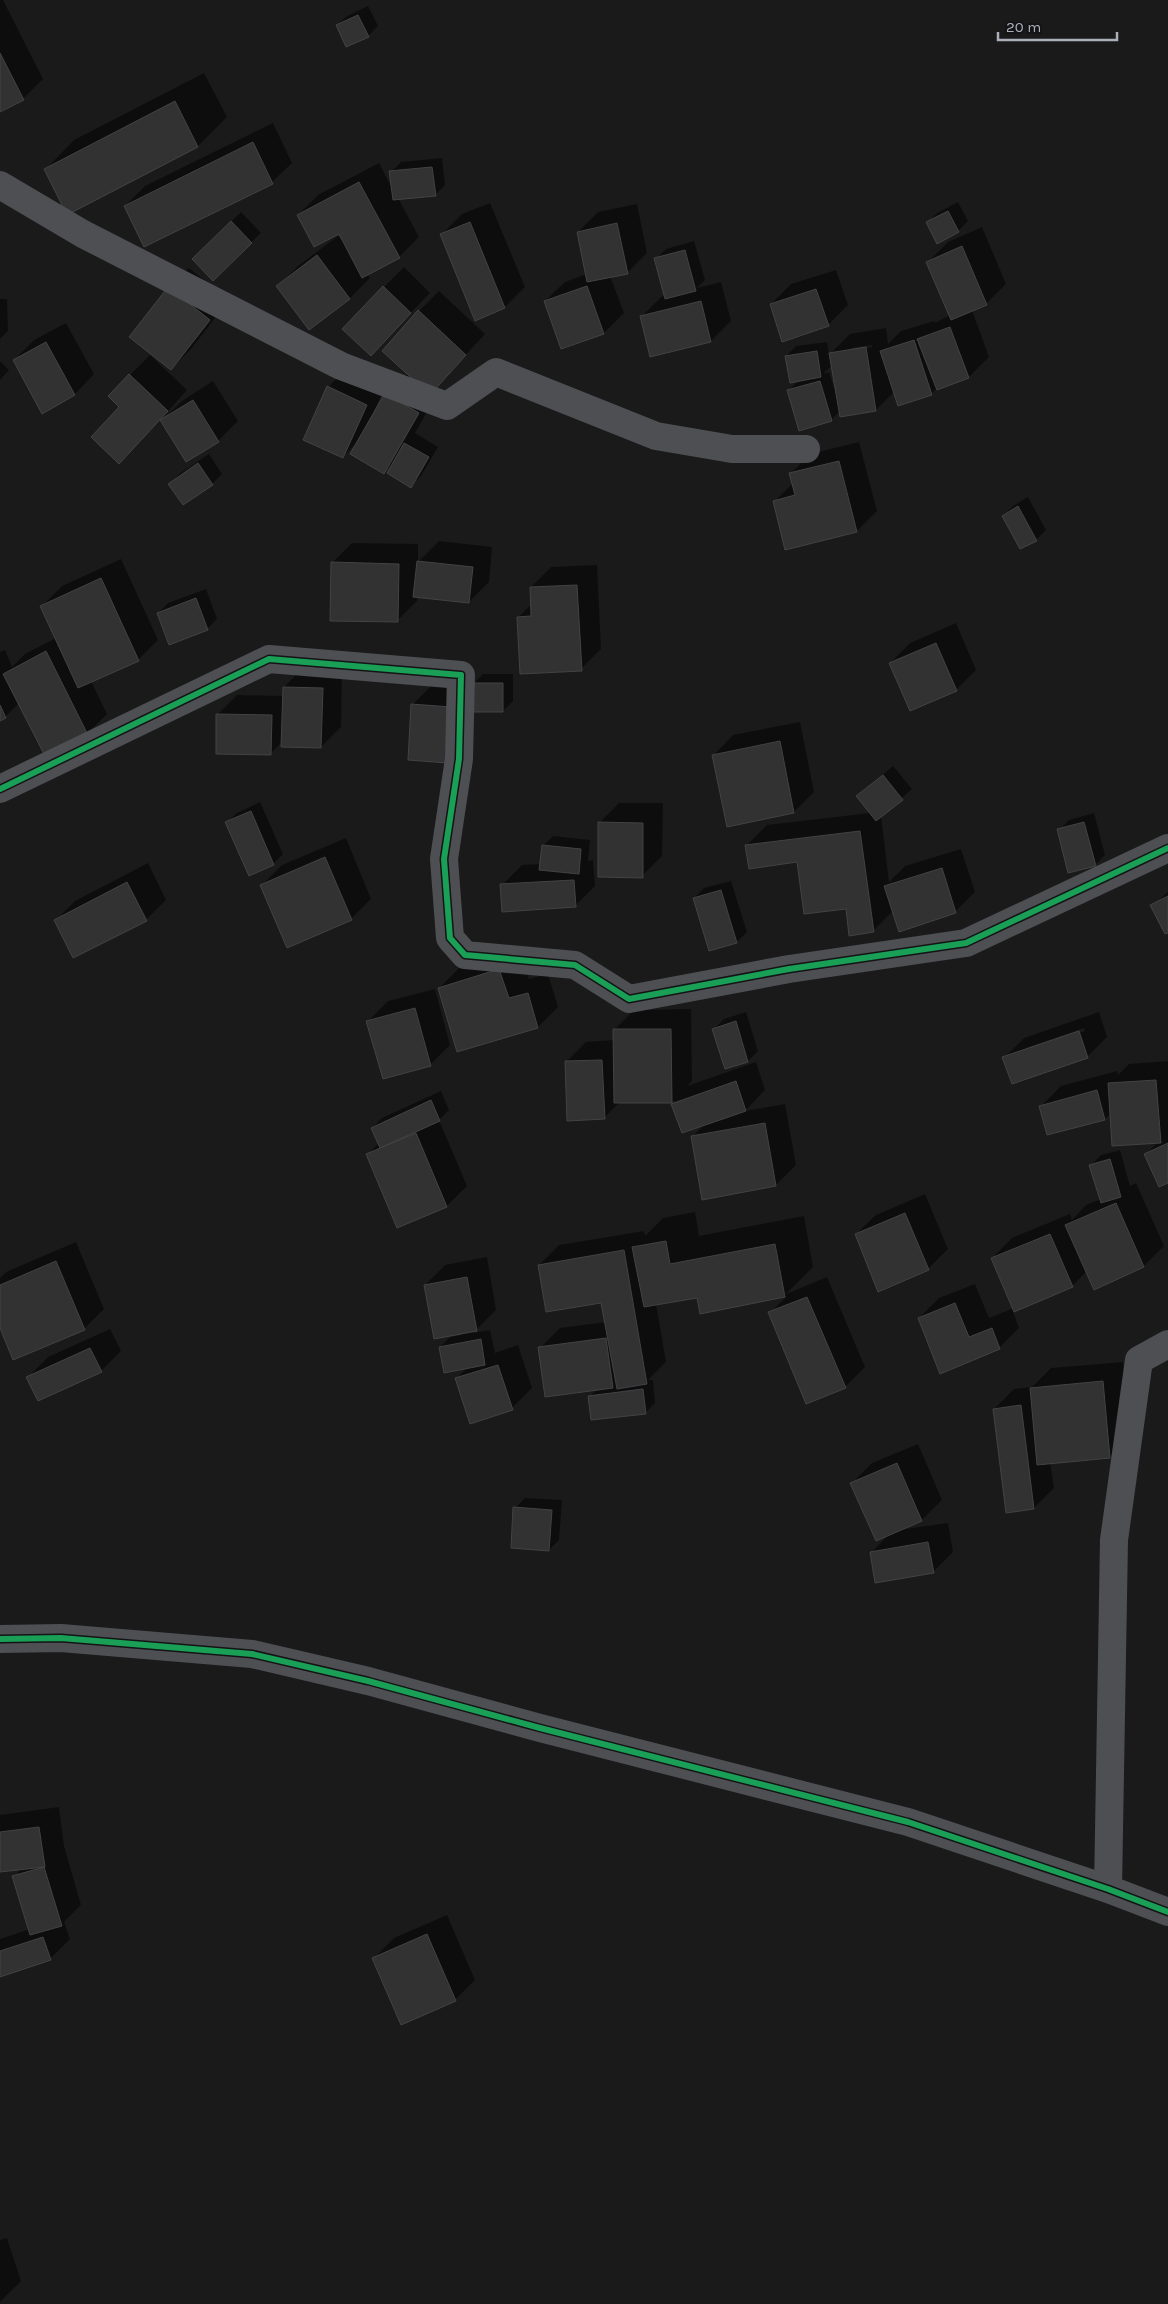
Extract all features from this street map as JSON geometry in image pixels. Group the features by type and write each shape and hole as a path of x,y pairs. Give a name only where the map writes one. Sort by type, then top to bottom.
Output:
{"street":[{"path":"0,185 83,234 341,366 446,406 496,372 656,436 732,449 806,449"},
{"path":"0,789 269,659 461,675 459,759 444,859 450,938 465,954 575,965 629,999 789,969 966,943 1168,848"},
{"path":"1108,1889 1114,1540 1139,1360 1168,1344"},
{"path":"0,1639 60,1638 252,1654 368,1681 540,1728 908,1822 1108,1889 1168,1912"}],"building":[{"path":"358,15 369,37 346,47 336,25"},
{"path":"0,53 24,100 0,112"},
{"path":"175,101 198,147 67,215 44,169"},
{"path":"253,142 273,184 144,247 124,206"},
{"path":"432,167 436,196 393,200 389,171"},
{"path":"359,182 400,258 362,278 339,234 314,247 297,215"},
{"path":"948,211 959,232 937,244 926,222"},
{"path":"231,221 252,243 213,281 192,259"},
{"path":"470,222 505,308 475,321 440,234"},
{"path":"617,223 628,274 587,282 577,232"},
{"path":"962,246 987,305 951,320 926,262"},
{"path":"685,250 696,291 665,299 654,258"},
{"path":"317,255 350,299 309,330 276,286"},
{"path":"383,286 411,313 371,356 342,329"},
{"path":"587,286 604,334 561,349 544,301"},
{"path":"168,287 210,320 171,370 129,337"},
{"path":"816,289 829,326 782,342 770,304"},
{"path":"701,301 711,342 650,357 640,316"},
{"path":"418,310 466,355 430,395 382,351"},
{"path":"950,327 969,378 937,390 917,339"},
{"path":"914,340 932,395 898,406 880,351"},
{"path":"46,342 75,395 42,414 13,360"},
{"path":"866,347 876,411 840,417 829,353"},
{"path":"817,351 821,377 790,383 785,356"},
{"path":"129,374 168,411 119,464 91,437 119,407 108,396"},
{"path":"820,381 832,421 799,431 787,390"},
{"path":"327,386 367,405 343,458 303,440"},
{"path":"385,393 419,413 384,474 350,454"},
{"path":"193,400 219,442 186,462 160,420"},
{"path":"404,443 429,457 411,488 387,473"},
{"path":"839,461 857,532 785,550 773,501 795,495 789,473"},
{"path":"198,463 213,485 183,505 168,484"},
{"path":"1018,506 1037,541 1020,549 1002,516"},
{"path":"417,561 473,567 469,603 413,597"},
{"path":"331,562 399,564 398,622 330,621"},
{"path":"101,578 139,661 78,688 40,606"},
{"path":"577,585 582,671 520,674 517,617 531,616 530,587"},
{"path":"196,598 208,630 169,645 157,613"},
{"path":"936,643 957,691 910,711 889,663"},
{"path":"46,651 88,735 45,756 3,674"},
{"path":"472,683 503,683 503,712 472,712"},
{"path":"283,687 323,688 321,748 281,747"},
{"path":"411,704 451,707 447,763 408,760"},
{"path":"0,705 6,718 0,721"},
{"path":"216,714 272,715 271,755 216,754"},
{"path":"780,741 794,813 727,827 712,755"},
{"path":"883,775 903,800 876,821 856,796"},
{"path":"251,811 274,865 249,876 225,822"},
{"path":"598,822 643,823 643,878 598,877"},
{"path":"1084,822 1096,866 1068,873 1057,829"},
{"path":"860,831 874,932 849,936 846,909 804,914 797,862 749,869 745,845"},
{"path":"542,845 581,849 579,874 539,870"},
{"path":"325,857 352,920 287,948 260,885"},
{"path":"942,868 956,913 899,932 884,886"},
{"path":"574,880 576,907 502,912 500,884"},
{"path":"127,882 147,921 73,958 54,920"},
{"path":"721,890 737,943 709,951 693,898"},
{"path":"1168,896 1168,933 1165,934 1150,905"},
{"path":"499,969 509,998 528,993 538,1028 457,1052 438,988"},
{"path":"415,1008 431,1066 383,1079 366,1021"},
{"path":"736,1021 748,1062 725,1069 712,1029"},
{"path":"613,1029 671,1029 672,1103 614,1103"},
{"path":"1079,1031 1088,1058 1012,1084 1002,1057"},
{"path":"602,1060 605,1119 567,1121 565,1061"},
{"path":"1156,1080 1161,1143 1112,1146 1108,1083"},
{"path":"736,1081 746,1111 682,1133 671,1104"},
{"path":"1097,1090 1105,1120 1047,1135 1039,1106"},
{"path":"431,1100 440,1121 380,1148 371,1128"},
{"path":"765,1123 776,1186 702,1200 691,1136"},
{"path":"416,1133 447,1207 397,1228 366,1154"},
{"path":"1168,1143 1168,1183 1159,1187 1144,1154"},
{"path":"1110,1159 1121,1197 1101,1203 1089,1165"},
{"path":"1116,1203 1144,1267 1094,1290 1065,1225"},
{"path":"905,1213 929,1270 878,1292 855,1234"},
{"path":"1050,1234 1073,1287 1014,1312 991,1258"},
{"path":"666,1241 670,1264 775,1244 785,1297 700,1314 697,1298 644,1307 632,1247"},
{"path":"624,1250 647,1384 617,1389 601,1303 546,1312 538,1265"},
{"path":"56,1261 85,1330 13,1360 0,1328 0,1285"},
{"path":"467,1277 477,1331 434,1339 424,1285"},
{"path":"807,1297 846,1388 806,1404 768,1312"},
{"path":"955,1303 969,1337 992,1328 1000,1349 940,1374 918,1318"},
{"path":"606,1338 613,1388 545,1397 538,1347"},
{"path":"481,1339 485,1365 444,1373 439,1347"},
{"path":"90,1348 102,1372 38,1401 26,1377"},
{"path":"498,1365 513,1410 470,1424 455,1378"},
{"path":"1103,1381 1110,1458 1037,1465 1030,1388"},
{"path":"643,1389 646,1414 591,1420 588,1396"},
{"path":"1021,1405 1034,1509 1006,1513 993,1409"},
{"path":"897,1463 922,1521 876,1541 850,1483"},
{"path":"513,1507 552,1510 549,1551 511,1548"},
{"path":"928,1542 934,1573 875,1583 870,1552"},
{"path":"39,1827 45,1867 0,1872 0,1832"},
{"path":"44,1867 62,1926 30,1935 12,1876"},
{"path":"427,1934 456,2001 401,2025 372,1958"},
{"path":"43,1937 51,1960 0,1977 0,1951"}],"cycle path":[{"path":"0,789 269,659 461,675 459,759 444,859 450,938 465,955 575,965 629,999 789,969 966,943 1168,848"},
{"path":"0,1639 61,1638 252,1654 368,1681 540,1728 908,1822 1108,1889 1168,1912"}]}
